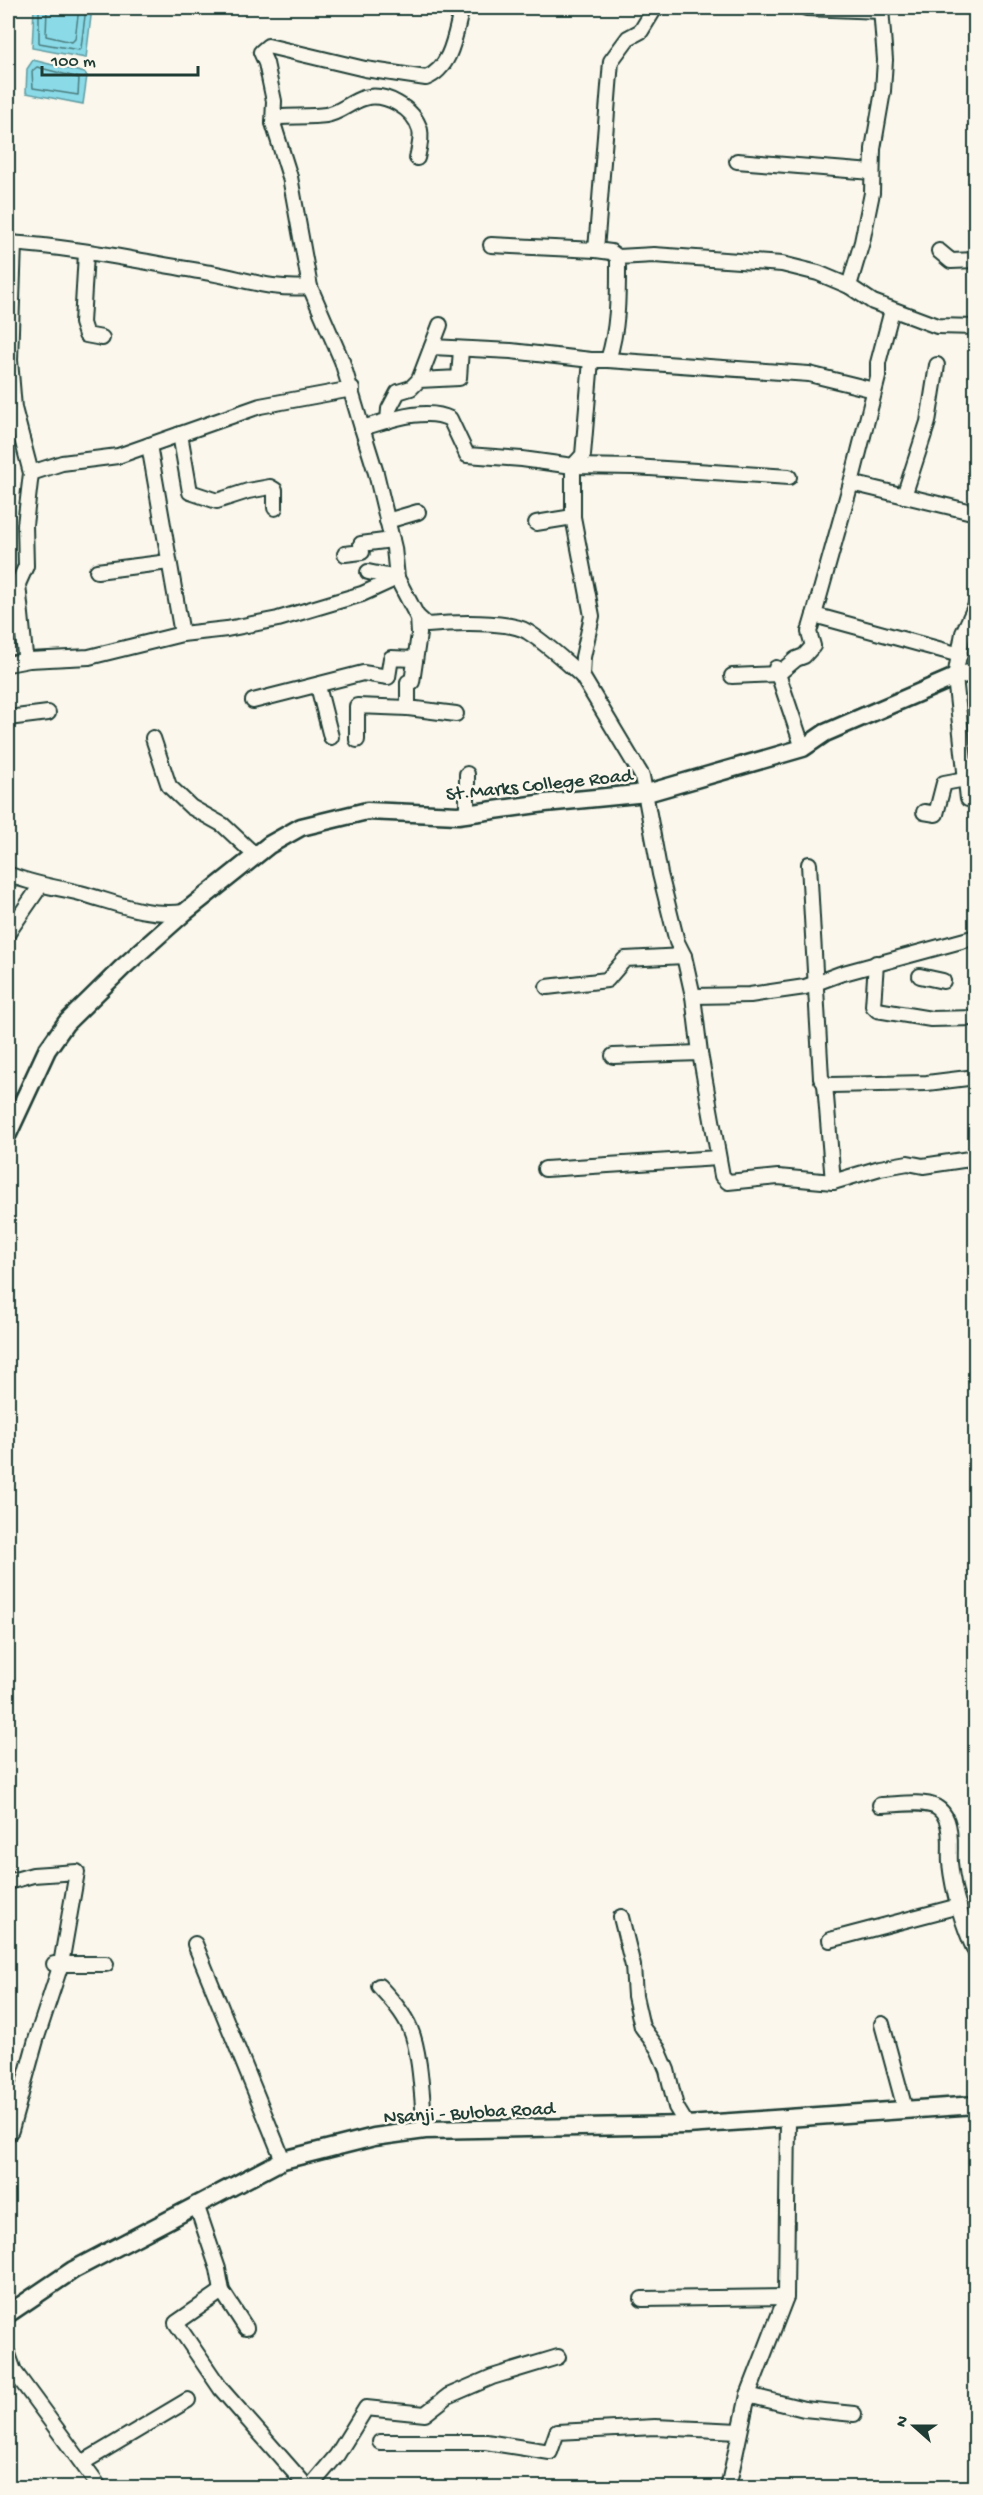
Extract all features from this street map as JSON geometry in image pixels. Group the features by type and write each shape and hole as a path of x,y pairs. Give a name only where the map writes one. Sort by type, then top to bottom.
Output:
{"main road":[{"name":"St.Marks College Road","path":"8,1134 47,1050 66,1023 122,968 185,912 269,845 302,827 367,811 467,814 544,803 647,793 803,748 825,733 955,677 975,671"},
{"name":"Nsanji - Buloba Road","path":"8,2314 73,2270 284,2160 374,2137 425,2130 687,2125 975,2105"}],"street":[{"path":"462,8 448,58 434,74 426,78 365,69 268,46 261,52 266,63 274,101 273,123 290,177 310,287 352,389 392,540 397,578 418,617 427,626 468,623 526,630 582,676 642,776 647,793 660,874 693,996 700,1053 722,1176 728,1182 778,1178 833,1182 870,1169 908,1163 923,1166 975,1158"},
{"path":"596,250 611,61 628,38 641,31 655,8"},
{"path":"806,8 881,9 885,60 869,212 849,286"},
{"path":"273,123 279,117 335,113 350,103 368,97 386,98 402,106 417,121 421,133 417,158"},
{"path":"737,161 872,172"},
{"path":"975,220 975,226"},
{"path":"29,660 25,655 13,586 26,566 25,525 31,473 14,408 9,352 11,243 224,276 261,286 287,289 310,287"},
{"path":"491,245 596,250 611,252 618,257 654,255 782,264 818,273 849,286 873,302 937,326 975,327"},
{"path":"939,251 951,261 975,260"},
{"path":"86,253 82,323 86,334 102,338"},
{"path":"608,360 616,325 618,257"},
{"path":"732,676 777,671 795,658 804,656 813,646 809,632 851,483 878,377 878,363 892,310"},
{"path":"388,421 389,409 399,392 411,388 419,380 440,325"},
{"path":"432,347 809,374 874,390"},
{"path":"419,380 459,378 461,349"},
{"path":"582,676 592,616 573,517 573,466 583,456 591,360"},
{"path":"904,496 928,422 937,365"},
{"path":"31,473 62,463 118,456 260,406 352,389"},
{"path":"362,428 422,414 439,414 450,419 467,455 573,466 633,467 789,477"},
{"path":"180,434 190,492 218,501 248,490 270,487 275,490 275,508"},
{"path":"148,444 182,634"},
{"path":"851,483 975,513"},
{"path":"387,521 418,512"},
{"path":"536,523 573,517"},
{"path":"345,554 363,552 361,544 392,540"},
{"path":"97,571 169,562"},
{"path":"368,572 397,578"},
{"path":"8,664 29,660 89,657 182,634 226,629 278,619 362,594 397,578"},
{"path":"969,799 971,777 955,677 963,633 975,605"},
{"path":"813,615 960,655"},
{"path":"408,708 408,682 412,682 419,634 418,617"},
{"path":"253,701 363,673 388,677 391,658 414,659"},
{"path":"777,671 803,748"},
{"path":"318,686 331,737"},
{"path":"357,740 357,706 408,708 456,714"},
{"path":"8,718 48,713"},
{"path":"153,738 169,786 191,807 223,825 256,856"},
{"path":"467,774 467,814"},
{"path":"924,812 936,814 944,783 971,777"},
{"path":"809,864 821,1078 825,1084 833,1182"},
{"path":"8,874 41,885 156,914 185,912"},
{"path":"8,933 41,885"},
{"path":"693,996 750,995 805,987 816,981 876,963 975,937"},
{"path":"547,987 607,980 625,959 684,956"},
{"path":"876,963 873,1006 878,1010 931,1019 975,1018"},
{"path":"920,976 943,981"},
{"path":"613,1056 700,1053"},
{"path":"825,1084 927,1083 975,1077"},
{"path":"545,1169 718,1158"},
{"path":"880,1805 921,1804 934,1806 942,1811 947,1820 950,1836 952,1875 959,1906 974,1945"},
{"path":"8,1882 33,1875 77,1872 56,1964 8,2134"},
{"path":"830,1940 959,1906"},
{"path":"621,1917 633,1966 635,1996 642,2027 658,2049 667,2070 676,2107 687,2125"},
{"path":"195,1944 284,2160"},
{"path":"56,1964 106,1964"},
{"path":"379,1986 410,2028 425,2130"},
{"path":"882,2024 906,2109"},
{"path":"728,2487 748,2395 786,2297 788,2118"},
{"path":"196,2204 218,2269 222,2291 246,2328"},
{"path":"222,2291 176,2323 221,2389 309,2487 338,2455 366,2408 425,2414 448,2396 492,2377 558,2357"},
{"path":"642,2299 786,2297"},
{"path":"8,2354 14,2371 100,2487"},
{"path":"748,2395 804,2409 855,2414"},
{"path":"82,2463 188,2400"},
{"path":"380,2442 486,2442 550,2452 557,2432 655,2427 739,2431"}],"water":[{"path":"34,8 92,8 86,58 32,48"},
{"path":"33,60 85,73 87,76 83,104 26,93 27,69"}]}
